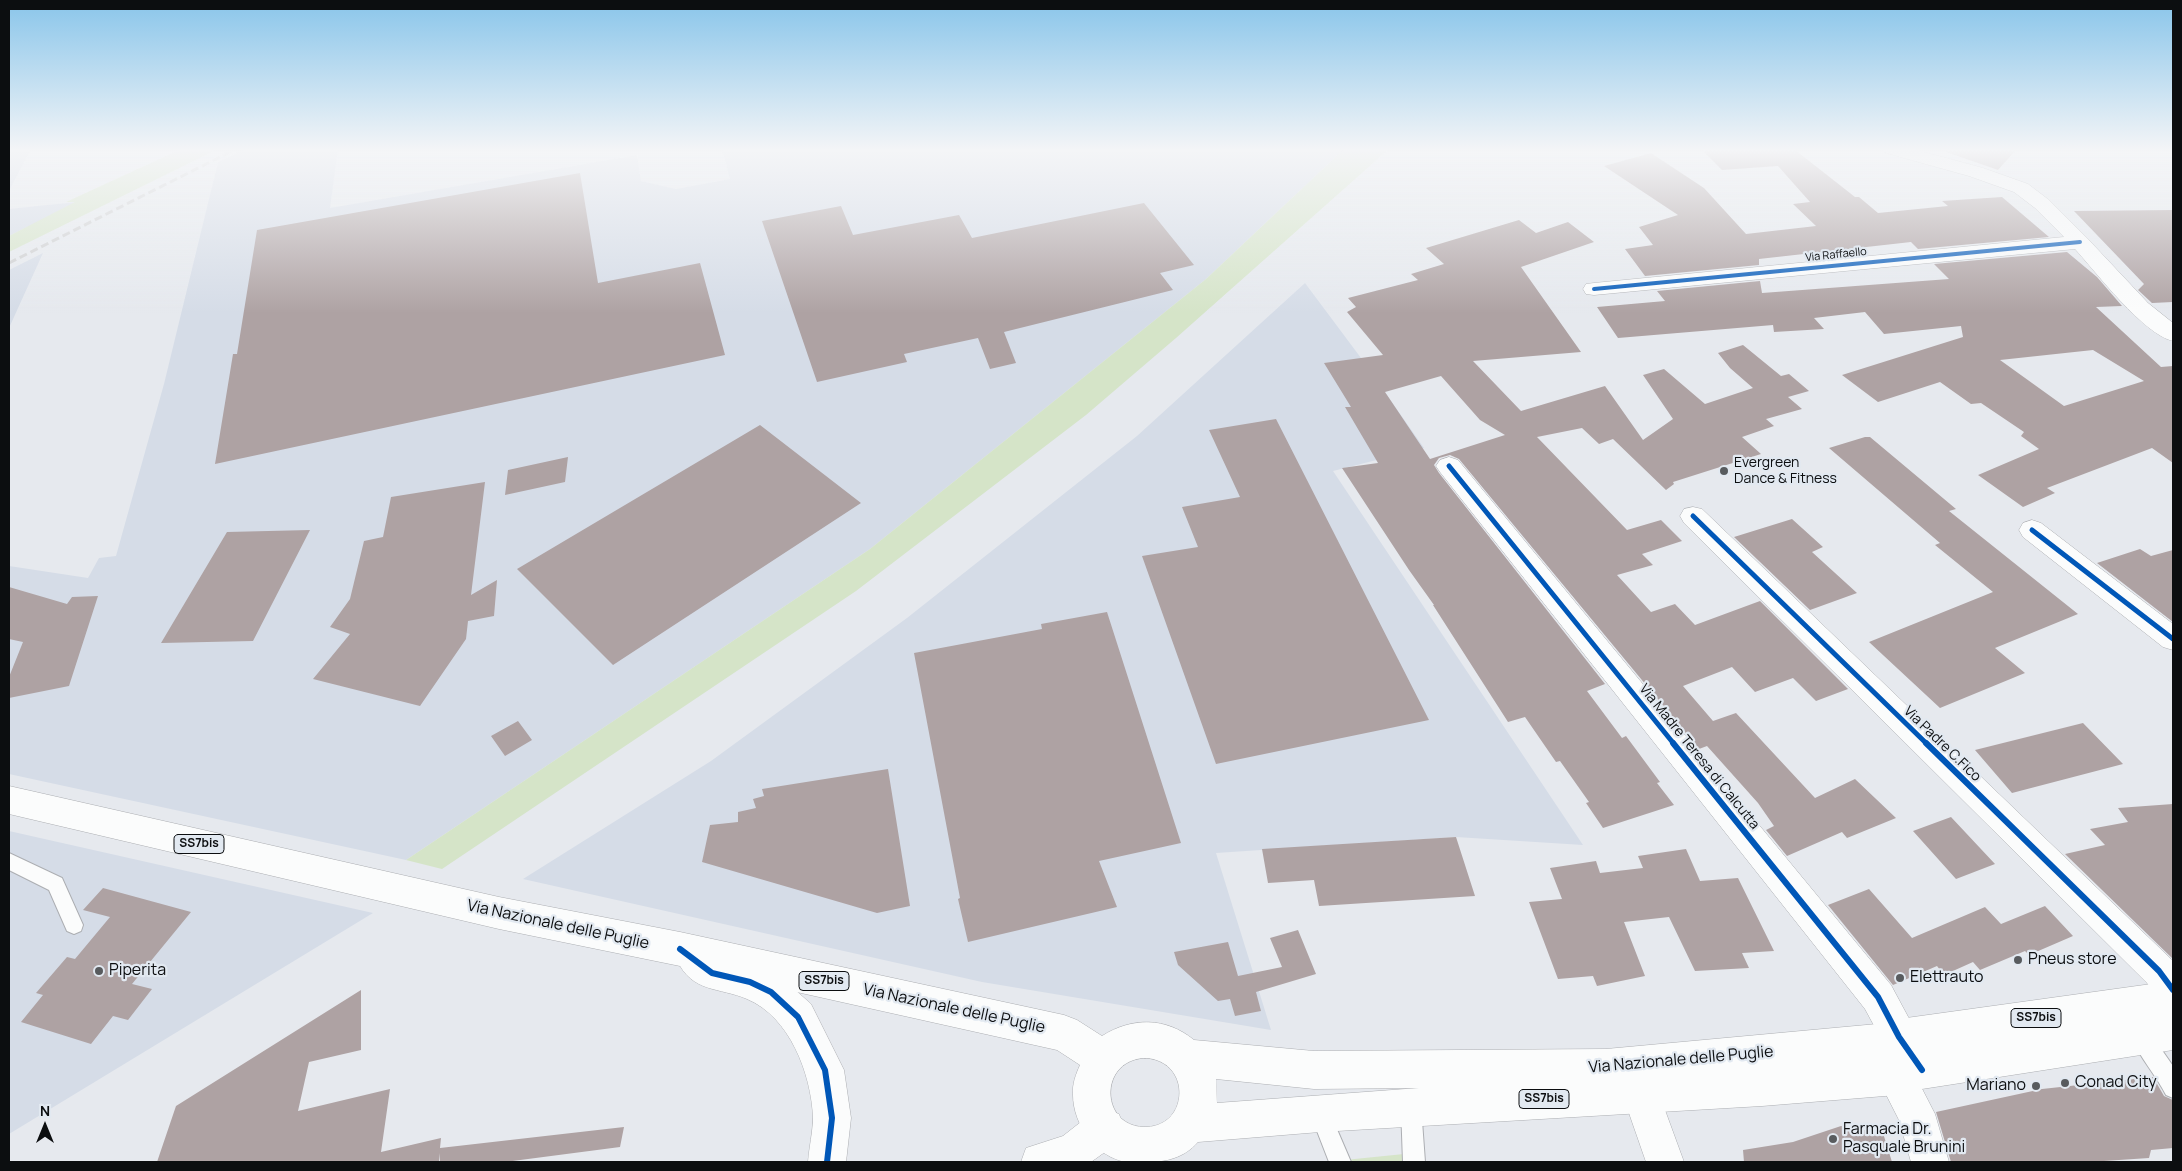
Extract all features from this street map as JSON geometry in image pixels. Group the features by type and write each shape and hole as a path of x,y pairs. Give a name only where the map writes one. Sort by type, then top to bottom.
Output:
{"street":[{"path":"2042,204 2080,242 2140,308 2173,334"},
{"name":"Via Raffaello","path":"1594,289 2080,242"},
{"name":"Via Madre Teresa di Calcutta","path":"1449,466 1878,997 1888,1040 1910,1073 1916,1114 1930,1162"},
{"name":"Via Padre C.Fico","path":"1693,516 2159,972 2173,990"},
{"path":"2032,530 2173,639"},
{"name":"Via Nazionale delle Puglie","path":"9,800 499,913 680,949 1064,1033 1103,1058"},
{"path":"680,949 712,972 750,982 771,992 798,1017 825,1070 832,1118 828,1162"},
{"name":"Via Nazionale delle Puglie","path":"1185,1058 1314,1070 1606,1068 1888,1040 2173,998"},
{"name":"Via Nazionale delle Puglie","path":"1190,1124 1320,1113 1762,1087 1910,1073 2157,1034"},
{"name":"SS7bis","path":"1143,1038 1166,1044 1185,1058 1194,1073 1198,1090 1197,1108 1190,1124 1179,1137 1165,1145 1150,1148 1133,1146 1118,1139 1105,1128 1097,1115 1093,1101 1092,1085 1096,1071 1103,1058 1114,1048 1128,1041 1143,1038"},
{"path":"1641,1093 1665,1162"},
{"path":"1056,1160 1073,1152 1105,1128"}],"lane":[{"path":"9,861 56,884 74,926"},
{"path":"2157,1034 2165,1071 2173,1088"},
{"path":"1411,1108 1414,1162"},
{"path":"1320,1113 1340,1162"}],"shaded area":[{"path":"60,204 74,204 9,236 9,209"},
{"path":"208,204 331,204 330,208 355,204 1286,204 1206,279 870,549 406,860 9,774 9,566 88,578 99,558 116,556 164,384"},
{"path":"43,253 9,328 9,270"},
{"path":"1305,283 1361,358 1424,448 1333,471 1583,845 1456,837 1216,853 1271,1030 982,982 523,879 711,761 907,618 1137,436"},
{"path":"9,831 373,913 9,1134"}],"green space":[{"path":"72,204 107,204 9,252 9,236"},
{"path":"1286,204 1327,204 1086,415 856,591 442,869 406,860 870,549 1206,279"},
{"path":"1404,1154 1405,1162 1325,1162"}],"building":[{"path":"406,204 585,204 598,283 700,263 725,355 215,464 233,354 237,354 257,230"},
{"path":"1145,204 1194,265 1160,273 1173,290 1004,332 1016,363 990,369 978,338 904,354 907,362 817,382 762,221 841,206 853,235 959,215 972,238"},
{"path":"1661,204 1718,204 1746,234 1816,226 1793,204 1867,204 1878,213 1948,206 1945,204 2010,204 2049,237 1918,249 1911,242 1759,259 1759,265 1645,276 1625,249 1653,245 1639,227 1678,215"},
{"path":"2173,210 2173,302 2152,303 2138,290 2144,284 2074,211"},
{"path":"1519,220 1536,233 1568,222 1594,242 1521,267 1581,352 1473,361 1521,411 1605,386 1643,440 1673,419 1643,375 1664,369 1705,404 1753,388 1730,368 1718,353 1743,345 1781,376 1789,374 1809,391 1788,397 1802,409 1766,419 1774,426 1742,437 1761,454 1673,482 1674,484 1666,490 1613,439 1599,444 1582,428 1537,437 1627,530 1661,520 1682,541 1642,554 1653,565 1617,575 1651,612 1675,604 1695,625 1760,601 1848,689 1816,701 1793,678 1755,692 1732,667 1683,686 1713,721 1736,713 1815,798 1855,779 1896,818 1847,838 1842,832 1787,856 1766,830 1774,826 1758,803 1707,746 1699,749 1459,459 1450,455 1439,458 1434,465 1439,473 1605,684 1587,691 1622,738 1626,736 1660,782 1657,783 1674,805 1603,828 1586,803 1589,802 1560,761 1556,762 1525,717 1508,722 1434,605 1342,468 1378,463 1345,407 1351,407 1324,363 1383,355 1347,312 1356,307 1348,298 1418,280 1411,274 1444,264 1426,248","holes":["1441,376 1480,420 1505,435 1430,459 1385,392"]},
{"path":"2067,252 2097,277 2122,306 2096,307 2161,367 2173,366 2173,463 2152,448 2047,488 2055,493 2023,507 1978,475 2039,449 2021,436 2024,432 1981,403 1971,404 1940,382 1878,402 1842,375 1963,337 1961,326 1884,334 1865,312 1814,318 1824,329 1774,332 1773,325 1618,338 1597,307 1665,301 1657,291 1760,281 1762,293 1949,279 1934,264","holes":["2093,350 2144,381 2064,406 2000,360"]},
{"path":"1276,419 1429,720 1216,764 1142,556 1198,547 1182,507 1240,497 1209,430"},
{"path":"760,425 861,503 613,665 517,569"},
{"path":"1870,437 1956,509 1949,511 2078,614 1995,648 2025,673 1940,708 1869,642 1993,592 1935,545 1940,543 1829,448"},
{"path":"568,457 565,482 505,495 508,470"},
{"path":"485,482 471,595 497,580 494,616 468,621 466,639 420,706 313,679 350,634 330,627 350,599 364,541 383,537 391,497"},
{"path":"1792,519 1823,547 1812,552 1857,593 1810,610 1734,537"},
{"path":"310,530 253,641 161,643 227,532"},
{"path":"2140,549 2151,556 2173,550 2173,622 2097,563"},
{"path":"9,587 67,604 72,597 98,596 69,686 9,698 9,677 23,642 9,639"},
{"path":"1107,612 1181,843 1099,861 1117,907 968,942 958,899 960,898 914,653 1042,629 1041,624"},
{"path":"518,721 532,740 505,756 491,736"},
{"path":"2083,723 2123,764 2012,793 1975,750"},
{"path":"888,769 910,906 877,913 702,862 710,825 738,822 738,812 756,808 753,799 764,796 762,789"},
{"path":"2173,804 2173,959 2065,854 2105,845 2090,829 2128,822 2118,808"},
{"path":"1951,817 1995,864 1956,879 1913,831"},
{"path":"1456,837 1475,896 1319,906 1314,880 1268,883 1262,849"},
{"path":"1686,849 1700,881 1738,878 1774,951 1742,953 1749,968 1695,971 1669,917 1624,922 1645,976 1597,986 1593,976 1558,979 1529,902 1562,899 1550,868 1596,861 1600,873 1643,868 1638,856"},
{"name":"Piperita","path":"103,888 191,912 132,984 152,989 128,1020 113,1016 91,1044 21,1022 43,995 36,993 67,957 75,959 110,917 83,910"},
{"path":"1869,889 1912,938 1985,907 2001,924 2045,906 2073,936 2029,955 2025,951 1980,970 1973,962 1944,975 1937,966 1893,985 1828,905"},
{"path":"1298,930 1316,974 1256,992 1261,1011 1235,1016 1230,999 1218,1001 1178,965 1174,952 1228,942 1238,976 1282,967 1270,938"},
{"path":"361,990 361,1050 309,1062 298,1111 390,1089 381,1152 441,1138 440,1148 624,1127 620,1147 505,1162 440,1162 440,1153 439,1162 157,1162 176,1106"},
{"path":"2153,1077 2164,1096 2173,1100 2173,1148 2151,1150 2149,1158 2089,1162 1951,1162 1936,1112 2042,1089"},
{"path":"1841,1126 1883,1133 1892,1162 1744,1162 1743,1150 1793,1142"}],"railway":[{"path":"9,263 127,204"}],"cycle path":[{"path":"1594,289 2080,242"},
{"path":"1449,466 1878,997 1899,1037 1922,1070"},
{"path":"1693,516 2159,971 2173,990"},
{"path":"2032,530 2173,639"},
{"path":"680,949 712,973 750,982 771,992 798,1017 825,1070 832,1118 827,1162"}],"place":[{"name":"Evergreen Dance & Fitness","path":"1724,471"},
{"name":"Pneus store","path":"2018,960"},
{"name":"Piperita","path":"99,971"},
{"name":"Elettrauto","path":"1900,978"},
{"name":"Conad City","path":"2065,1083"},
{"name":"Mariano","path":"2036,1086"},
{"name":"Farmacia Dr. Pasquale Brunini","path":"1833,1139"}]}
